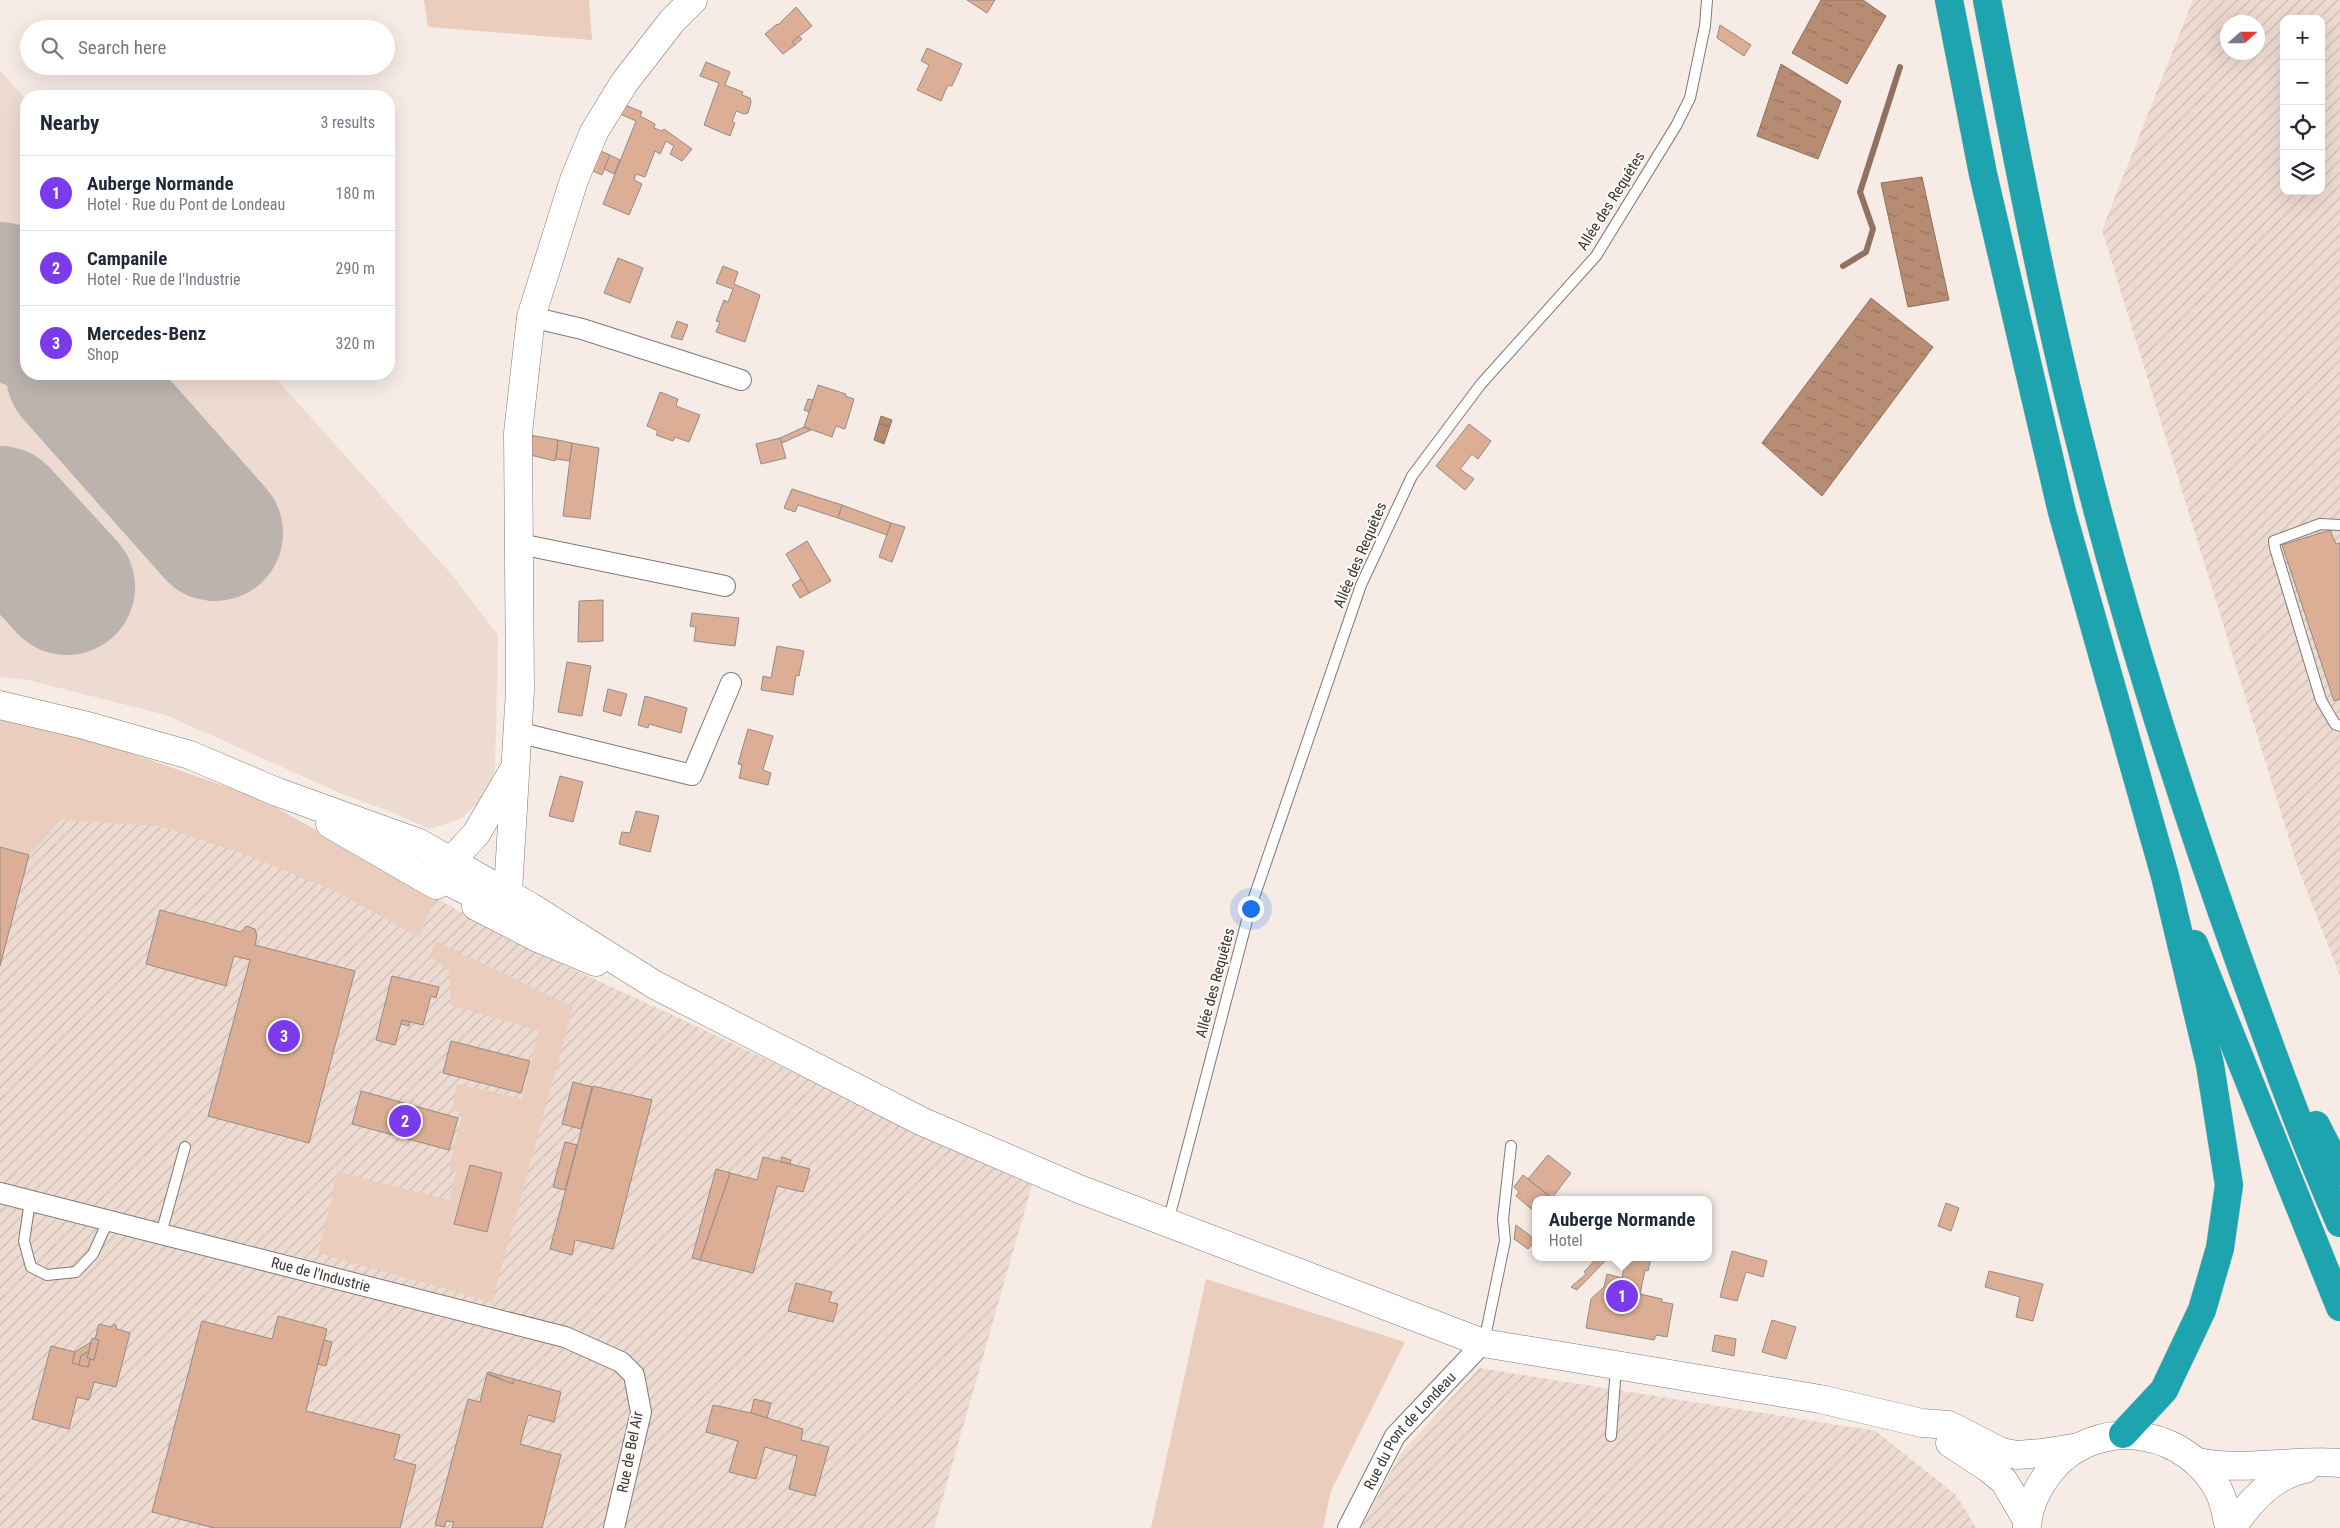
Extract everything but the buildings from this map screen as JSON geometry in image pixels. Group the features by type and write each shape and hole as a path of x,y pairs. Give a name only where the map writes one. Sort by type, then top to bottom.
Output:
{"highway":[{"path":"1950,0 1983,174 2062,512 2165,876 2210,1064 2229,1184 2220,1248 2202,1310 2164,1390 2124,1434"},
{"path":"1987,0 2016,156 2083,456 2134,642 2201,855 2315,1166 2340,1223"},
{"path":"2165,876 2214,988 2340,1307"},
{"path":"2252,998 2340,1172"}],"main road":[{"path":"420,876 436,875 498,906 508,892 520,690 518,433 531,317 574,180 594,132 624,83 672,21 693,0"},
{"path":"0,705 84,725 190,755 277,792 419,843 450,862 508,892 655,985"},
{"path":"450,862 476,834 514,767"},
{"path":"277,792 420,876 538,938 655,985 923,1122 1079,1189 1483,1342 1820,1399 1922,1423 1949,1425 2001,1452 2017,1455 2079,1447"},
{"path":"1922,1423 1988,1468 2004,1482 2027,1524"},
{"path":"2027,1524 2034,1498 2044,1478 2060,1460 2079,1447 2101,1438 2124,1434 2150,1437 2175,1446 2197,1462 2214,1482 2225,1506 2231,1528"},
{"path":"2197,1462 2221,1467 2254,1467 2311,1460 2340,1463"},
{"path":"2231,1528 2246,1507 2266,1488 2301,1470 2340,1463"}],"street":[{"path":"531,317 582,329 741,380"},
{"path":"520,544 725,586"},
{"path":"517,732 692,775 731,683"},
{"name":"Rue de l'Industrie","path":"0,1194 565,1337 621,1362 634,1375"},
{"name":"Rue du Pont de Londeau","path":"1348,1528 1395,1436 1483,1342"},
{"name":"Rue de Bel Air","path":"614,1528 641,1412 634,1375"}],"lane":[{"name":"Allée des Requêtes","path":"1168,1223 1250,909 1361,585 1412,476 1481,384 1596,256 1676,126 1690,98 1705,26 1708,0"},
{"path":"2340,525 2320,524 2274,541 2321,700 2335,724 2340,726"},
{"path":"1483,1342 1505,1241 1503,1219 1511,1146"},
{"path":"161,1234 185,1147"},
{"path":"30,1201 24,1241 31,1266 47,1274 76,1272 93,1254 108,1221"},
{"path":"1611,1436 1616,1365"}],"shaded area":[{"path":"424,0 589,0 592,40 428,27"},
{"path":"2193,0 2340,0 2340,976 2298,868 2102,230"},
{"path":"0,70 20,93 20,380 277,380 453,576 498,635 495,771 482,799 461,819 429,829 394,813 340,793 166,715 28,680 0,677"},
{"path":"0,713 261,799 512,941 1032,1185 934,1528 0,1528"},
{"path":"0,720 82,736 261,799 435,898 419,937 335,891 247,855 160,826 61,820 29,855 0,847"},
{"path":"436,941 573,1007 492,1302 318,1253 338,1172 449,1200 456,1172 449,1170 462,1113 452,1110 457,1084 522,1099 539,1031 451,1005 449,971 430,956"},
{"path":"1206,1279 1405,1342 1331,1491 1323,1528 1151,1528"},
{"path":"1479,1368 1876,1431 1956,1495 1976,1528 1361,1528 1401,1453"}],"water":[{"path":"1821,0 1863,0 1886,16 1847,84 1792,53"},
{"path":"1781,64 1841,101 1818,159 1757,136"},
{"path":"1922,177 1949,300 1908,307 1881,183"},
{"path":"1871,298 1933,347 1822,496 1762,443"},
{"path":"881,416 892,420 884,444 874,440"}],"waterway":[{"path":"1843,266 1866,252 1873,229 1860,192 1900,67"}],"taxiway":[{"path":"0,539 14,530"},
{"path":"0,580 33,575 40,568 39,556"}],"runway":[{"path":"0,290 20,313"},
{"path":"79,380 215,533"},
{"path":"0,514 67,587"}],"place":[{"name":"Mercedes-Benz","path":"284,1036"},
{"name":"Campanile","path":"405,1121"},
{"name":"Auberge Normande","path":"1622,1296"}]}
